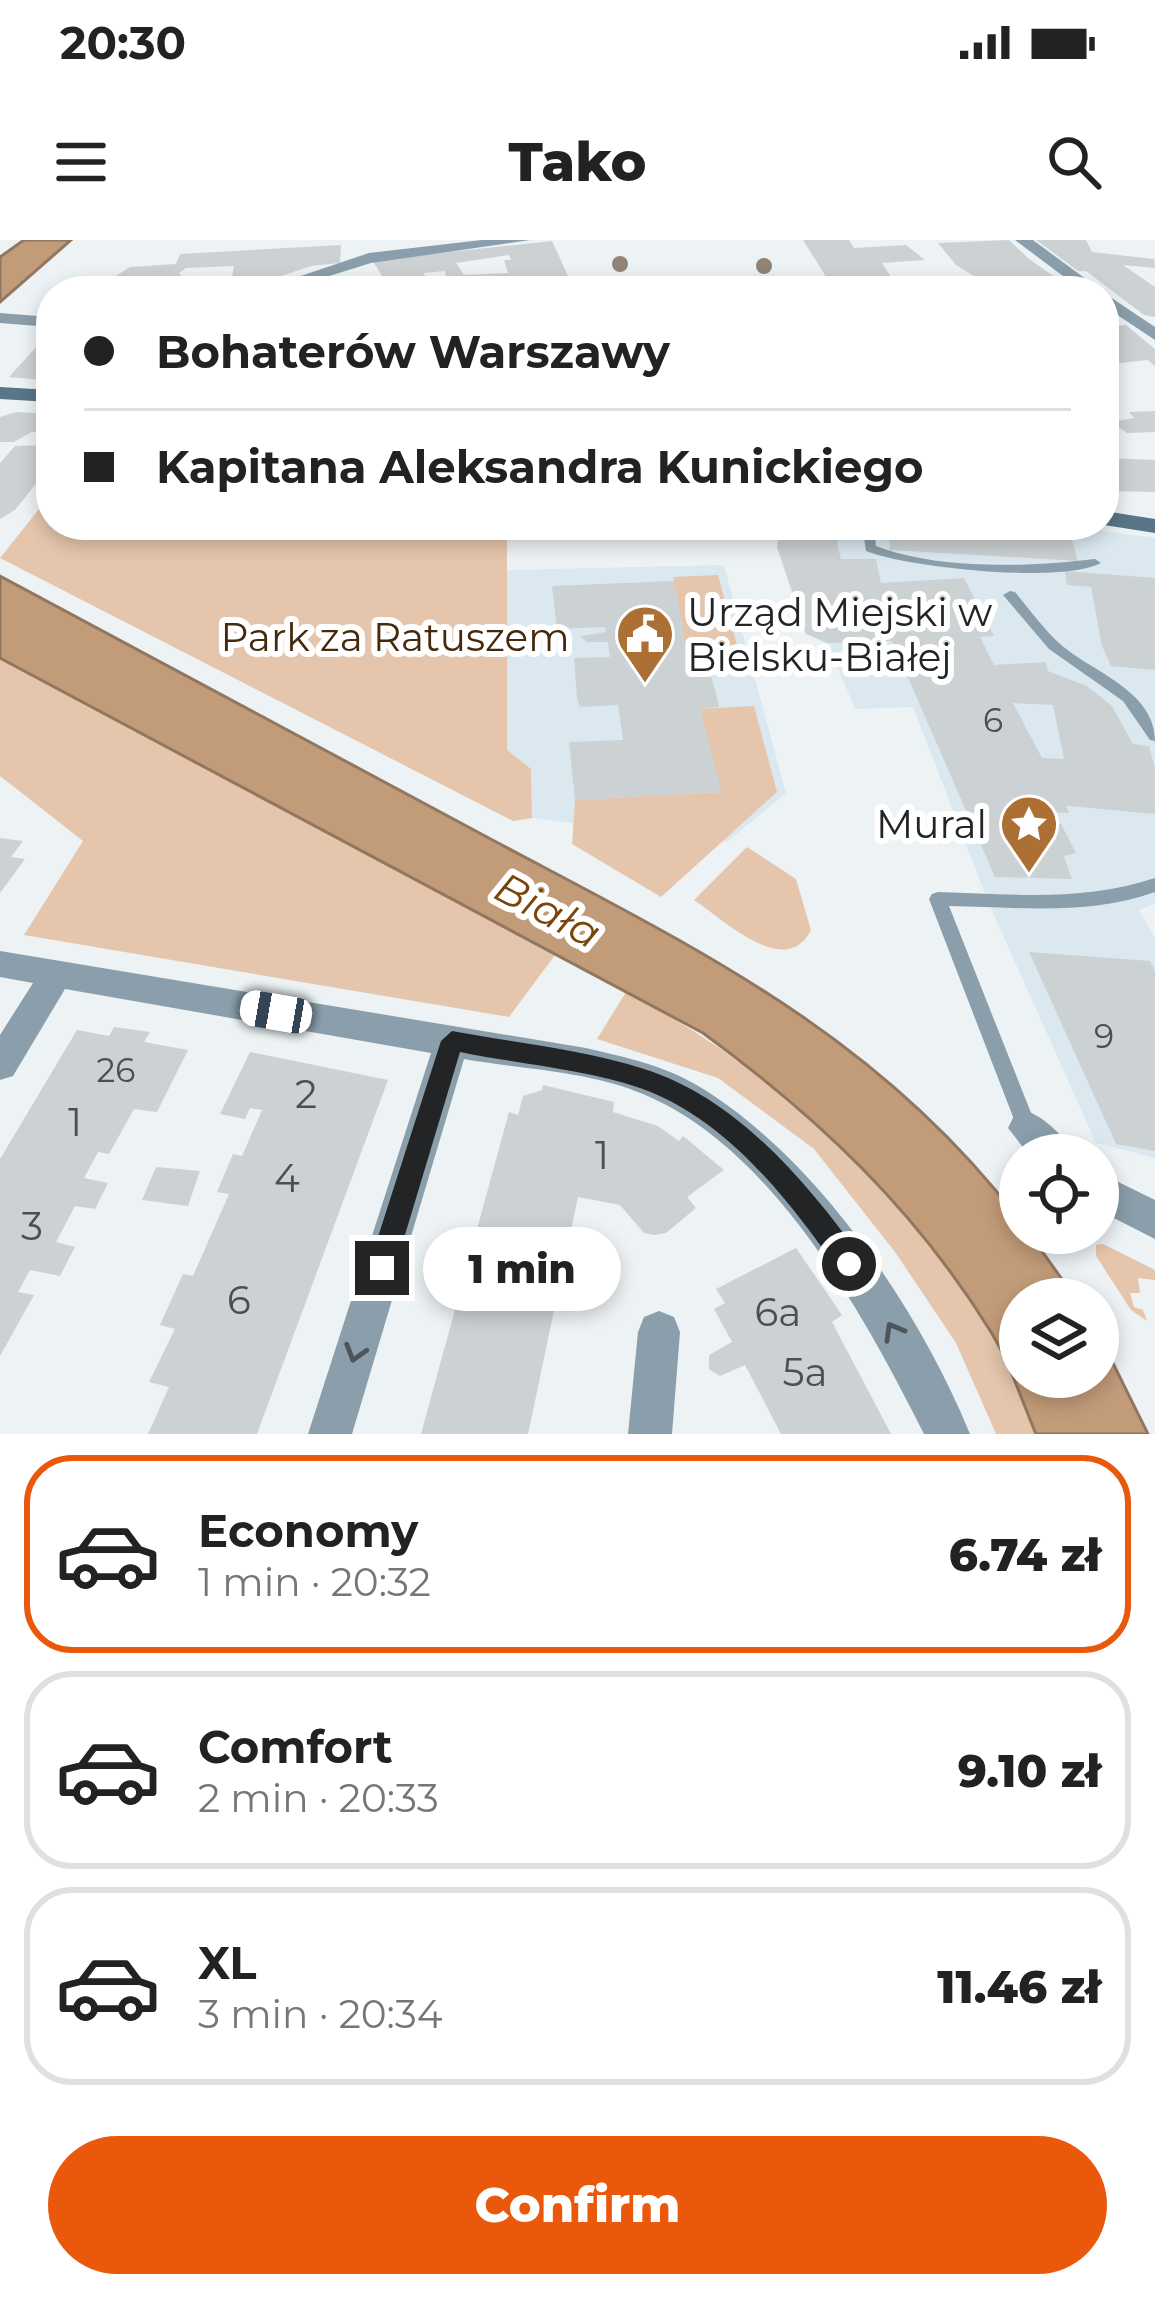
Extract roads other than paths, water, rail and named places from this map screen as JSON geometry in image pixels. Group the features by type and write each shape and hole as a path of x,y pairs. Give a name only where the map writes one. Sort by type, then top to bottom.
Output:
{"street":[{"path":"310,276 369,257 522,240"},
{"path":"1023,240 1073,276"},
{"path":"1119,307 1146,322 1155,334"},
{"path":"0,318 36,321"},
{"path":"0,393 36,395"},
{"path":"1119,513 1155,510"},
{"path":"1119,518 1155,526"},
{"path":"0,964 452,1041 640,1078 684,1096 730,1130 804,1200 872,1295 948,1434"},
{"path":"0,1065 57,974"},
{"path":"330,1434 452,1041"},
{"path":"1027,1128 1033,1134"},
{"path":"1119,1201 1155,1220"},
{"path":"650,1434 658,1333"}],"lane":[{"path":"869,540 870,548 901,558 1036,568 1096,562"},
{"path":"1010,595 1054,646 1128,698 1155,736"},
{"path":"1128,698 1155,700"},
{"path":"1027,1128 938,899 1092,899 1120,897 1155,885"}],"water":[{"path":"24,240 71,240 0,302 0,257"},
{"name":"Biała","path":"0,576 698,951 837,1041 902,1094 999,1196 999,1254 1044,1254 1061,1278 999,1278 999,1346 930,1245 862,1168 786,1098 703,1033 0,658"},
{"path":"1119,1375 1148,1434 1036,1434 1022,1398 1119,1398"}],"place":[{"name":"Urząd Miejski w Bielsku-Białej","path":"645,685"},
{"name":"Mural","path":"1029,875"}],"park label":[{"name":"Park za Ratuszem","path":"395,637"}]}
